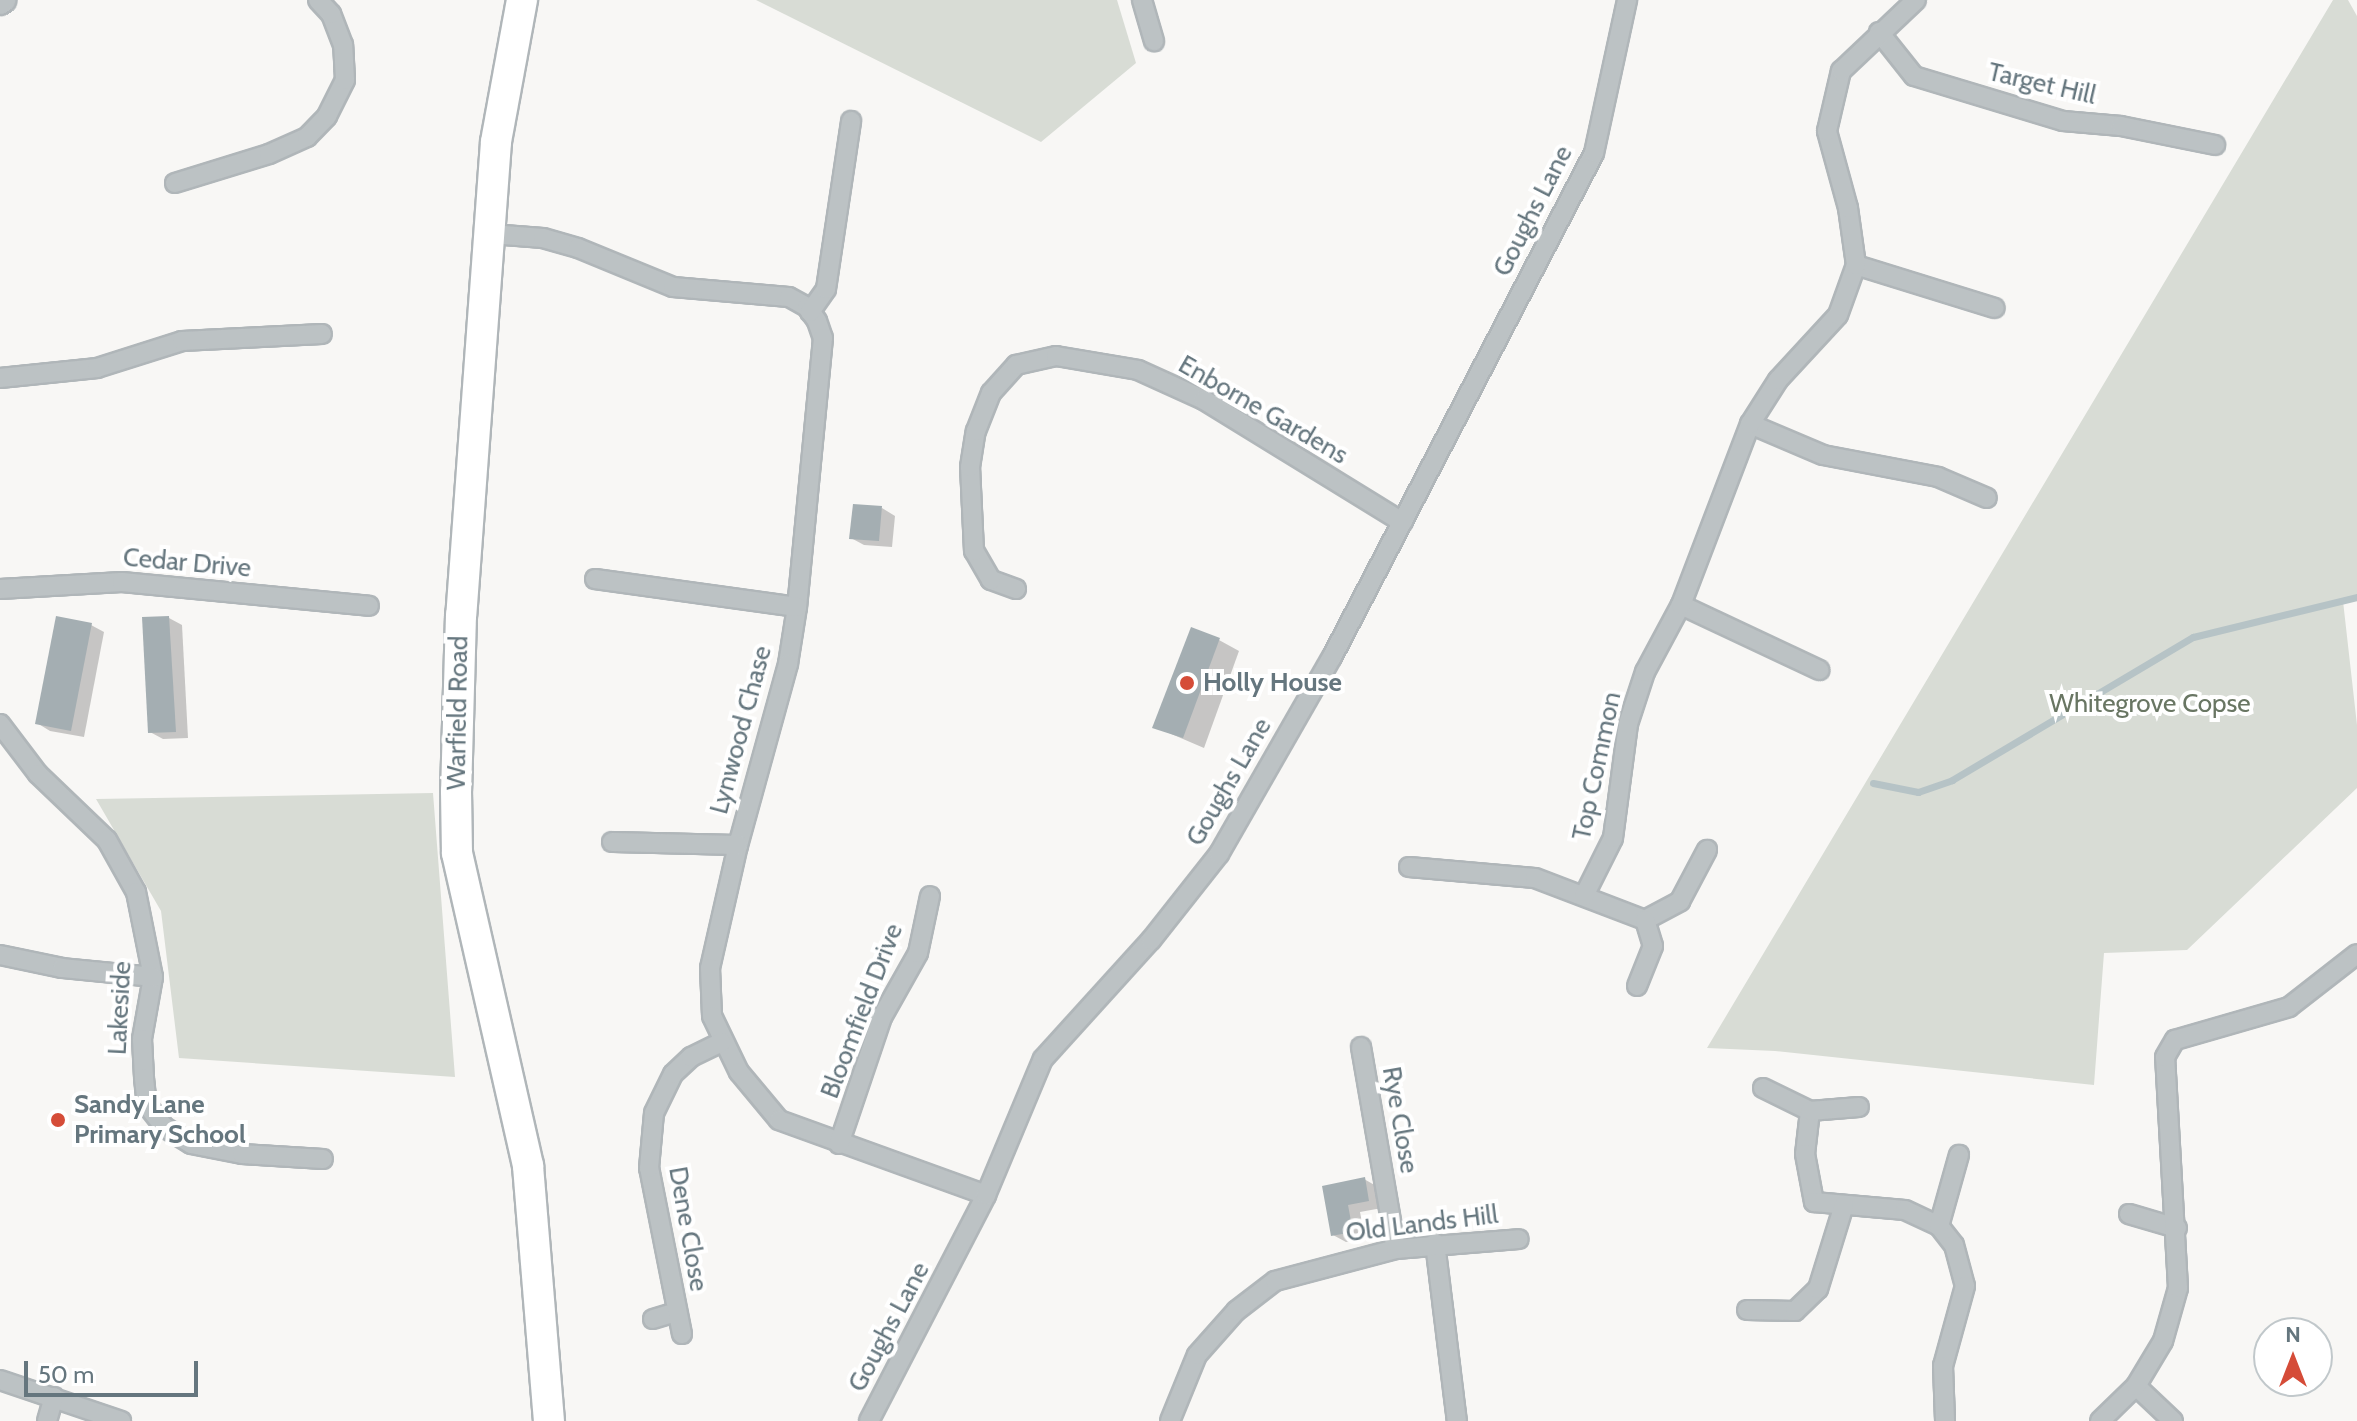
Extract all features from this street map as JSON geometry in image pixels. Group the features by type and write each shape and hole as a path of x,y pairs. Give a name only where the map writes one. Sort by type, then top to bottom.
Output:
{"main road":[{"name":"Warfield Road","path":"522,0 498,127 461,615 457,853 528,1166 549,1421"}],"street":[{"path":"175,183 269,154 307,137 327,116 345,80 343,45 331,14 318,0"},
{"path":"1142,0 1154,41"},
{"name":"Goughs Lane","path":"869,1421 986,1195 1043,1059 1151,940 1219,854 1402,522 1594,153 1627,0"},
{"name":"Top Common","path":"1584,896 1613,838 1628,724 1645,672 1681,605 1750,424 1778,380 1838,315 1856,265 1848,208 1827,131 1841,71 1916,0"},
{"name":"Target Hill","path":"1879,32 1914,76 2063,121 2121,126 2215,145"},
{"path":"491,234 543,238 578,248 673,287 789,297 810,312 826,289 851,121"},
{"path":"1856,265 1995,308"},
{"name":"Lynwood Chase","path":"810,312 823,338 797,607 788,664 738,845 710,968 712,1016 722,1042 747,1084 779,1120 986,1195"},
{"path":"0,378 97,368 182,341 322,334"},
{"name":"Enborne Gardens","path":"1016,589 991,580 974,551 970,467 976,431 991,393 1016,365 1056,356 1138,370 1204,400 1402,522"},
{"path":"1750,424 1823,455 1938,477 1987,498"},
{"path":"595,579 797,607"},
{"name":"Cedar Drive","path":"0,589 122,582 369,606"},
{"path":"1681,605 1819,670"},
{"name":"Lakeside","path":"0,724 38,774 107,840 136,892 153,977 142,1039 147,1105 164,1127 191,1144 242,1154 323,1159"},
{"path":"612,842 738,845"},
{"path":"1409,867 1535,878 1645,920 1680,901 1707,850"},
{"name":"Bloomfield Drive","path":"839,1144 882,1017 918,953 930,896"},
{"path":"1637,986 1653,946 1645,920"},
{"path":"2100,1421 2136,1386 2163,1341 2178,1288 2165,1057 2175,1040 2289,1007 2357,954"},
{"path":"0,955 62,968 153,977"},
{"name":"Dene Close","path":"682,1334 649,1168 654,1113 673,1074 691,1057 722,1042"},
{"name":"Rye Close","path":"1361,1047 1396,1249"},
{"path":"1763,1088 1810,1111 1859,1107"},
{"path":"1810,1111 1805,1154 1814,1202 1905,1210 1939,1226 1954,1245 1965,1286 1943,1366 1945,1421"},
{"path":"1939,1226 1959,1155"},
{"path":"1747,1310 1795,1311 1818,1289 1844,1205"},
{"path":"2129,1214 2177,1228"},
{"name":"Old Lands Hill","path":"1170,1421 1197,1355 1248,1300 1275,1281 1396,1249 1435,1243 1519,1239"},
{"path":"1435,1243 1457,1421"},
{"name":"Dene Close","path":"653,1319 676,1312"},
{"path":"0,1380 121,1421"},
{"path":"2136,1386 2173,1421"},
{"path":"47,1421 54,1397"}],"green space":[{"path":"756,0 1117,0 1136,63 1041,142"},
{"name":"Whitegrove Copse","path":"2333,0 2348,0 2357,16 2357,598 2343,601 2357,725 2357,788 2187,950 2104,953 2094,1085 1775,1051 1707,1048"},
{"path":"433,793 455,1077 179,1058 161,911 96,799"}],"building":[{"path":"853,504 882,506 879,541 849,539"},
{"path":"56,616 92,623 71,731 35,724"},
{"path":"169,616 176,732 148,733 142,617"},
{"name":"Holly House","path":"1191,627 1220,638 1183,738 1152,728"},
{"path":"1365,1177 1369,1201 1348,1205 1353,1232 1331,1236 1322,1186"}],"waterway":[{"path":"1873,783 1918,792 1952,780 2193,637 2357,597"}],"place":[{"name":"Holly House","path":"1187,683"},
{"name":"Sandy Lane Primary School","path":"58,1120"}]}
